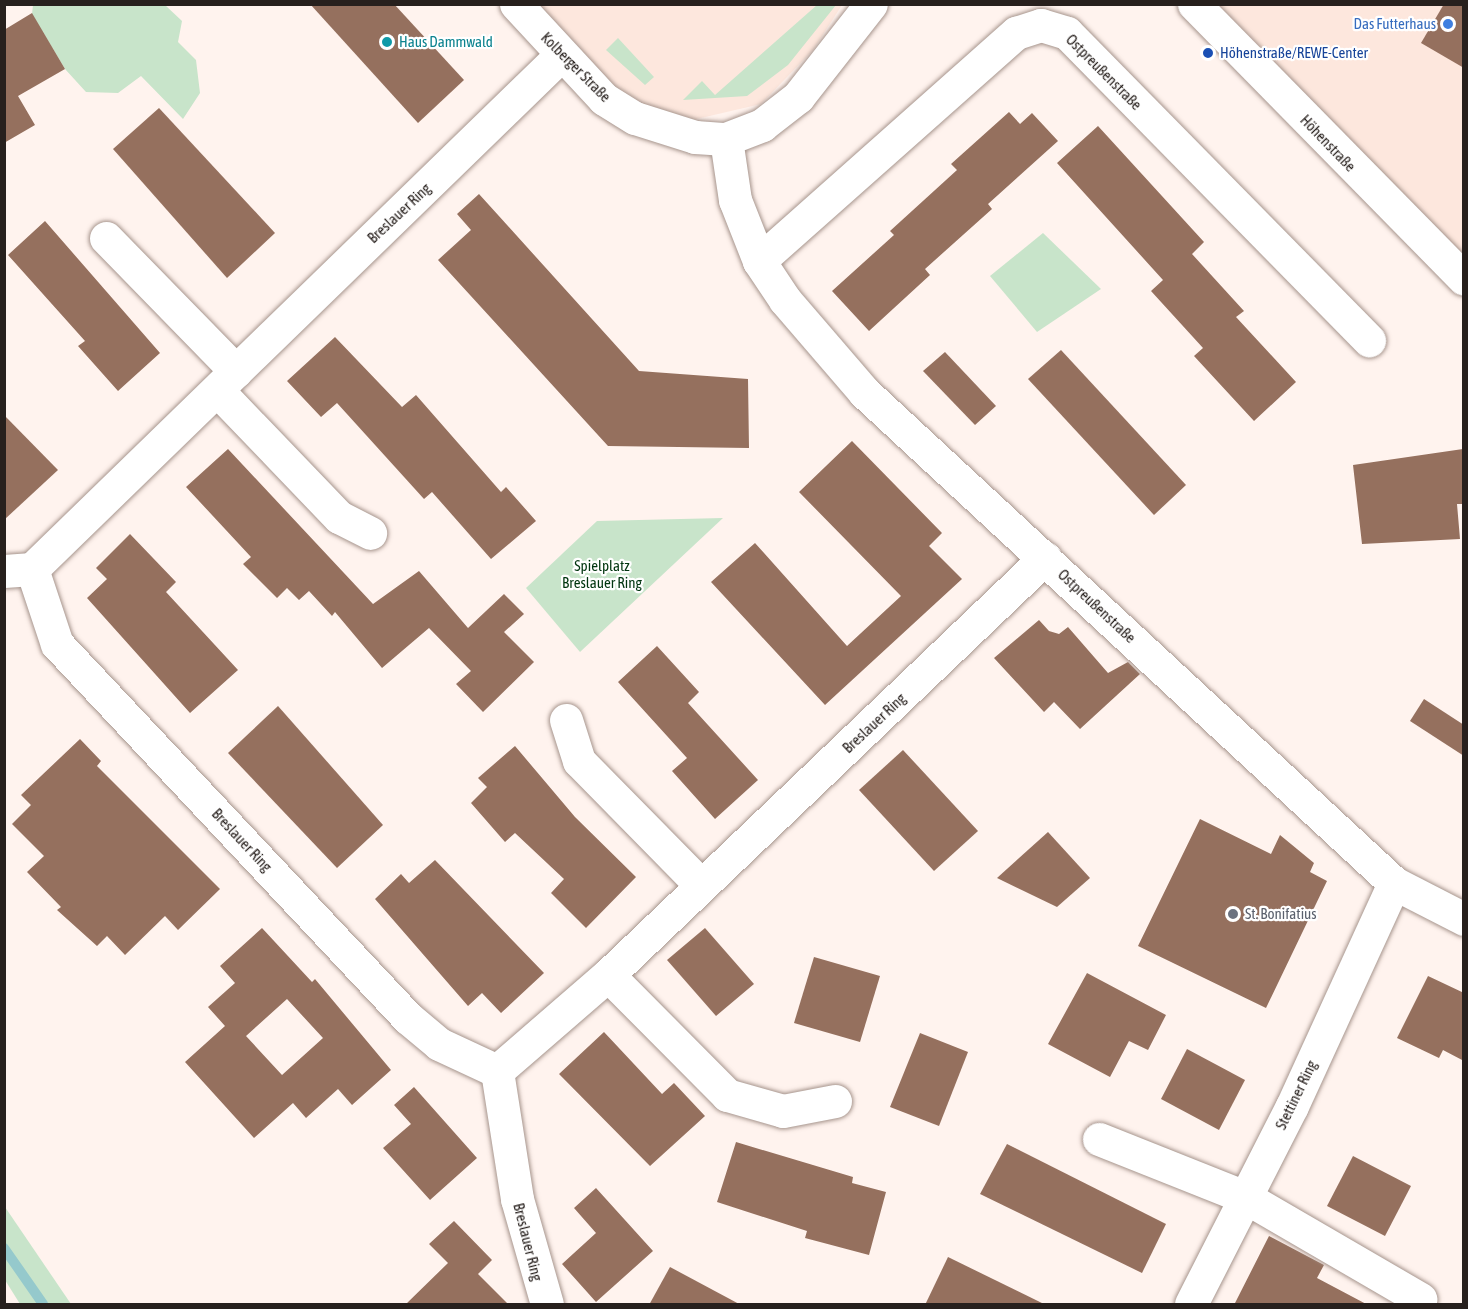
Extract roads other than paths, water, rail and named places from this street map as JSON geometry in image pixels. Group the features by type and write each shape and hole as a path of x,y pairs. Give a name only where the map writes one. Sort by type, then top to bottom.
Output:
{"street":[{"name":"Kolberger Straße","path":"516,4 604,99 635,118 695,137 726,139 762,125 798,97 872,4"},
{"name":"Höhenstraße","path":"1194,4 1464,279"},
{"name":"Ostpreußenstraße","path":"759,261 1016,33 1041,25 1067,33 1369,340"},
{"name":"Breslauer Ring","path":"497,1071 439,1044 408,1018 57,644 18,570 227,381 561,55"},
{"name":"Ostpreußenstraße","path":"726,139 735,200 759,261 785,300 864,392 1394,882 1464,919"},
{"path":"106,238 339,517 370,533"},
{"name":"Breslauer Ring","path":"497,1071 608,975 700,884 1045,558"},
{"path":"566,720 579,761 700,884"},
{"name":"Stettiner Ring","path":"1191,1305 1245,1197 1394,882"},
{"path":"608,975 727,1095 783,1111 835,1101"},
{"name":"Breslauer Ring","path":"497,1071 517,1199 547,1305"},
{"path":"1099,1139 1245,1197 1420,1299"}],"waterway":[{"path":"4,1248 43,1304"}],"place":[{"name":"Das Futterhaus","path":"1448,24"},
{"name":"Haus Dammwald","path":"387,42"},
{"name":"Höhenstraße/REWE-Center","path":"1208,53"},
{"name":"St. Bonifatius","path":"1233,914"}],"park label":[{"name":"Spielplatz Breslauer Ring","path":"602,574"}]}
